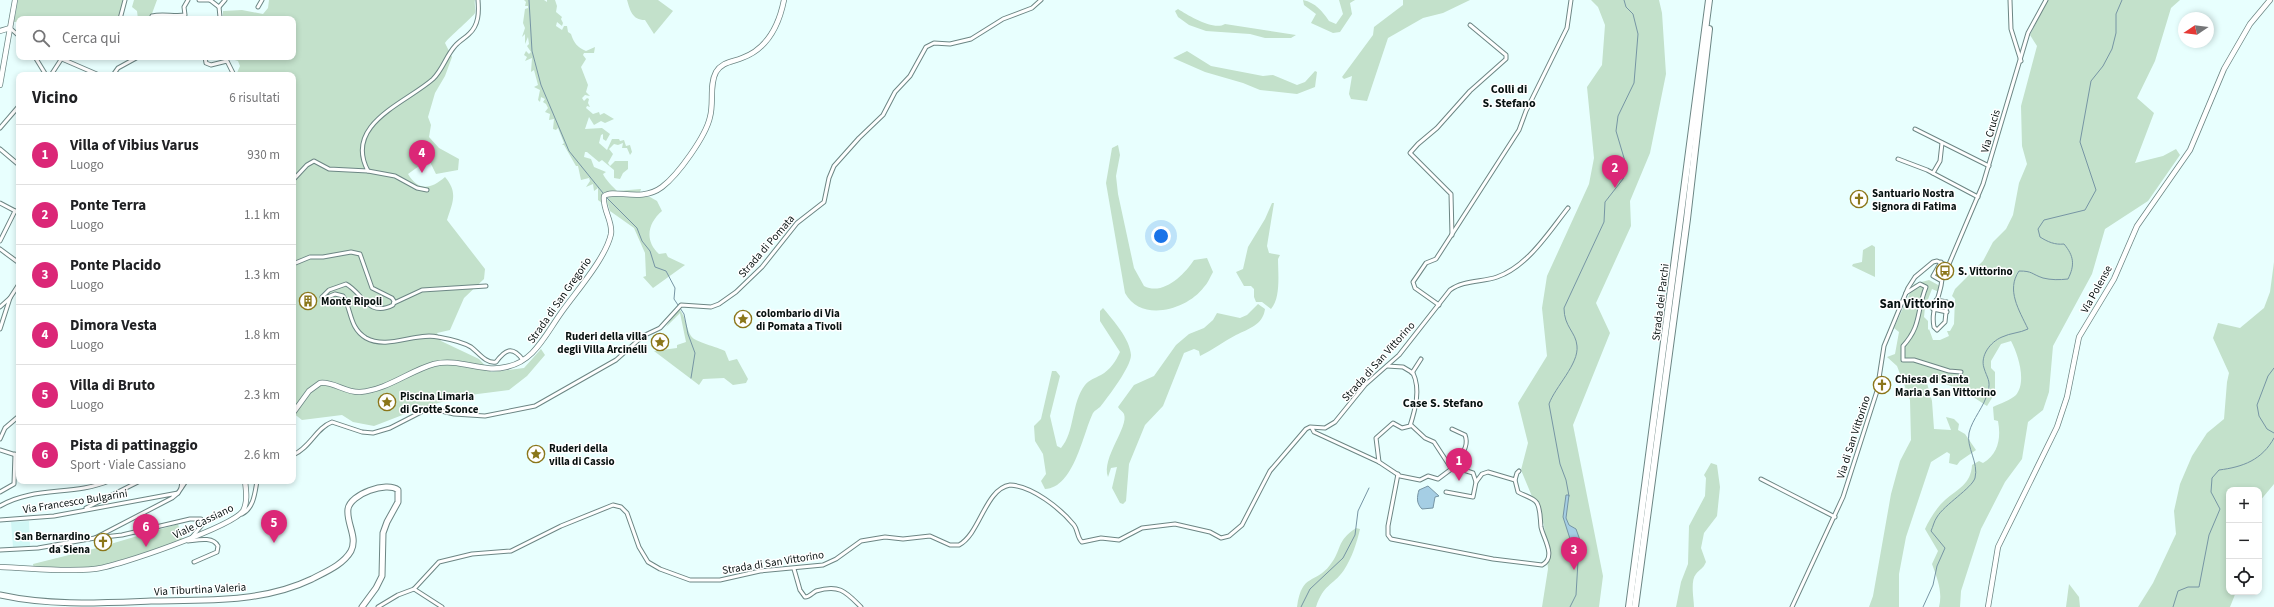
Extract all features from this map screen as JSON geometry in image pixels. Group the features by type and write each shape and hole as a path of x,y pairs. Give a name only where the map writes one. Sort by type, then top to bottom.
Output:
{"highway":[{"name":"Strada dei Parchi","path":"1629,607 1709,0"},
{"name":"Strada dei Parchi","path":"1635,607 1686,226 1713,0"}],"main road":[{"name":"Via Tiburtina Valeria","path":"0,595 37,602 72,604 199,601 242,598 296,585 328,570 342,561 350,552 353,534 348,511 352,501 368,491 395,488 398,490 400,497 384,529 382,576 376,588 362,607"}],"street":[{"path":"0,85 15,0"},
{"path":"121,16 125,0"},
{"path":"152,16 185,15 184,7 188,0"},
{"path":"199,0 210,0 219,7"},
{"path":"220,16 219,7 225,0"},
{"path":"258,7 262,0"},
{"path":"368,171 364,163 363,151 365,139 370,130 388,110 438,73 455,46 472,31 480,14 478,0"},
{"name":"Strada di San Gregorio","path":"296,410 310,390 320,383 328,383 346,391 363,392 386,385 436,364 463,363 496,369 512,366 523,360 540,344 588,277 610,237 611,225 604,202 604,196 611,193 644,195 658,190 668,182 690,154 708,123 714,80 717,71 725,63 745,57 760,48 776,27 784,0"},
{"name":"Strada di Pomata","path":"296,453 307,447 324,427 331,422 371,433 388,428 428,408 438,408 454,414 485,416 532,407 616,360 643,336 660,328 681,305 705,307 722,302 742,288 762,267 797,223 824,202 829,178 834,166 859,137 883,115 895,92 910,76 926,47 934,43 950,44 971,39 1003,19 1032,8 1041,0"},
{"path":"1439,305 1415,288 1413,283 1426,264 1436,259 1519,130 1526,111 1568,28 1571,0"},
{"path":"2010,0 2011,29 2021,61"},
{"name":"Via Crucis","path":"1946,265 1949,264 1954,256 1978,198 2021,61 2028,33 2046,0"},
{"name":"Via Polense","path":"1988,607 1998,547 2057,427 2067,397 2079,337 2114,279 2137,226 2190,150 2224,69 2250,24 2270,0"},
{"path":"1452,235 1451,194 1410,153 1419,142 1438,127 1468,92 1506,59 1505,54 1470,25"},
{"path":"0,31 10,28"},
{"path":"10,28 16,33"},
{"path":"37,60 44,72"},
{"path":"53,72 61,60"},
{"path":"66,60 92,72"},
{"path":"115,72 118,68 133,60"},
{"path":"206,60 206,63 211,66 227,61 232,72"},
{"path":"0,128 16,109"},
{"path":"1916,129 1989,166"},
{"path":"1932,174 1940,161 1942,143"},
{"path":"0,150 16,163"},
{"path":"1898,159 1932,174 1978,198"},
{"path":"296,177 308,164 314,161 329,170 368,171 395,176 417,188 427,190"},
{"path":"0,203 16,211"},
{"name":"Strada di San Vittorino","path":"378,607 398,595 414,589 440,562 472,554 511,551 560,526 613,505 622,507 627,513 639,547 648,562 656,568 679,577 715,580 760,571 794,569 829,563 860,542 885,537 903,539 930,536 950,545 959,545 971,535 981,514 1000,491 1010,485 1033,492 1048,502 1074,525 1082,542 1101,538 1119,540 1143,527 1175,524 1225,538 1242,526 1264,480 1275,464 1306,429 1325,428 1334,424 1367,383 1388,366 1452,288 1497,277 1518,264 1541,242 1568,208"},
{"path":"0,241 16,214"},
{"path":"0,249 16,261"},
{"path":"296,263 310,257 323,257 348,252 358,252 363,259 372,288 392,298 394,303"},
{"name":"Via di San Vittorino","path":"1792,607 1835,517 1876,396 1884,346 1905,293 1917,275 1933,262 1941,262"},
{"path":"1936,300 1947,302 1947,312 1943,325 1937,330 1934,326 1933,309 1936,300 1940,292 1940,280 1946,265 1941,262 1933,276 1940,280"},
{"path":"486,286 422,290 388,307 372,306 364,302 346,284 329,290 322,297 324,299 335,294 343,296 354,326 361,334 371,340 387,342 420,336 436,336 466,345 491,362 496,362 501,354 508,351 516,352 523,360"},
{"path":"1905,293 1920,284 1926,287 1919,310 1918,324 1912,337 1903,346 1903,360 1914,360 1949,371 1961,372"},
{"path":"0,307 16,288"},
{"path":"0,328 11,296"},
{"path":"1933,309 1947,312"},
{"path":"1412,373 1421,359"},
{"path":"1388,366 1403,367 1412,373 1415,381 1416,408 1411,425"},
{"path":"0,439 5,428 16,419"},
{"path":"1379,462 1375,442 1377,437 1393,423 1402,428 1411,425"},
{"path":"1411,425 1425,438 1434,442 1452,468 1473,473 1476,482"},
{"path":"1312,428 1314,432 1379,462 1398,474 1420,480 1428,476 1438,479 1452,468 1464,452 1466,442 1464,435 1452,429"},
{"path":"0,450 14,454 14,483 0,492"},
{"path":"1398,474 1388,523 1388,534 1390,538 1493,559 1542,565 1547,559 1548,545 1542,530 1539,508 1534,499 1518,492 1515,480 1519,471"},
{"path":"1446,492 1473,497 1476,482 1482,474 1488,472 1515,480"},
{"path":"1761,479 1835,517"},
{"path":"0,506 23,495 89,488 100,484"},
{"path":"83,509 134,484"},
{"path":"181,490 182,484"},
{"path":"95,538 172,498 181,490 184,484"},
{"name":"Viale Cassiano","path":"0,567 41,570 96,569 185,541 237,516 243,510 246,502 245,484"},
{"path":"237,516 249,509 256,484"},
{"name":"Via Francesco Bulgarini","path":"0,520 54,516 83,509 178,493"},
{"path":"0,550 38,548 95,538 124,535 190,519 202,519 202,525 191,538"},
{"path":"185,541 210,540 216,542 218,546 217,552 194,562"},
{"path":"794,569 800,589 805,597 817,591 838,590 848,593 861,607"},
{"path":"414,589 442,607"}],"shaded area":[{"path":"1428,486 1439,496 1435,497 1433,508 1422,509 1417,498 1418,493 1419,490"},
{"path":"1566,495 1569,495 1566,518 1569,525 1576,529 1581,543 1577,546 1572,545 1563,517"},
{"path":"29,521 30,546 13,547 11,522"}],"green space":[{"path":"18,0 123,0 120,16 16,16 16,22 14,22"},
{"path":"134,0 157,0 151,16 138,16 137,11 132,7"},
{"path":"269,0 475,0 475,13 445,43 452,57 445,76 435,93 428,117 431,125 429,137 439,148 459,159 458,170 436,174 430,162 426,161 408,174 416,184 425,187 435,184 445,177 453,192 447,220 485,269 484,279 464,298 450,330 437,333 441,341 479,359 491,372 524,368 541,349 545,355 527,376 509,390 462,396 418,409 374,426 353,422 342,415 302,420 296,415 296,72 237,72 240,66 238,61 235,60 296,60 296,16 223,16 223,11 242,10 263,14 268,8"},
{"path":"524,0 544,0 547,2 547,0 555,0 557,6 556,12 562,17 561,19 563,23 562,26 557,22 556,26 562,30 564,26 567,26 568,32 571,34 578,46 586,51 595,47 594,53 584,53 583,55 586,59 581,67 588,85 586,92 590,96 585,95 582,98 584,101 587,98 589,99 588,103 590,107 587,106 586,108 593,114 599,112 600,115 604,113 614,119 605,123 601,121 594,125 589,117 585,129 602,128 610,134 606,141 603,139 603,134 601,135 599,143 607,150 612,139 619,139 620,141 624,140 626,146 630,145 632,152 630,155 627,148 622,148 623,143 618,145 614,144 609,149 613,154 608,163 610,166 615,161 628,161 628,169 623,173 620,179 614,178 614,170 602,160 599,162 587,152 585,152 584,157 591,159 594,167 606,172 603,174 604,176 617,191 641,189 640,192 605,192 603,194 602,203 598,200 598,188 594,191 593,184 586,187 590,181 589,178 581,180 578,166 576,166 564,145 562,145 564,143 558,128 556,130 553,129 554,119 549,120 550,114 545,112 548,108 543,102 545,99 541,97 540,102 538,100 540,90 534,87 538,85 534,70 531,72 532,58 525,61 527,57 524,55 526,51 529,54 531,52 527,46 529,44 528,37 525,44 525,34 522,37 525,28 523,23 525,9 528,8 528,6 525,6 526,2"},
{"path":"627,0 658,0 673,11 654,34 645,20 641,20 632,14"},
{"path":"1303,0 1315,5 1329,21 1336,24 1343,14 1339,0 1355,0 1350,3 1352,14 1340,32 1333,33 1311,23 1316,14 1304,5"},
{"path":"1403,0 1470,0 1443,13 1423,18 1388,38 1367,101 1351,99 1349,94 1352,76 1344,79 1342,77 1373,35 1374,27 1403,5"},
{"path":"1591,0 1659,0 1662,13 1666,74 1650,153 1630,201 1631,226 1596,303 1610,333 1573,425 1603,576 1599,607 1542,607 1548,569 1544,525 1521,470 1528,443 1518,403 1547,356 1542,308 1547,276 1589,184 1594,158 1587,87 1602,65 1605,25 1598,7"},
{"path":"2048,0 2180,0 2171,8 2155,61 2137,98 2154,113 2135,163 2163,156 2176,149 2180,155 2148,201 2105,229 2092,274 2053,346 2049,392 2043,410 2028,422 2022,459 2005,482 1981,529 1961,591 1960,607 1939,607 1940,590 1932,564 1938,551 1925,529 1939,506 1966,482 1971,472 1972,465 1979,461 1983,463 1993,455 1996,450 1999,439 1999,427 1998,421 1994,420 1993,407 2016,395 2021,383 2019,360 2011,341 2001,344 1991,361 1991,368 1995,372 1995,393 1987,406 1964,391 1925,376 1932,401 1934,429 1951,430 1946,417 1954,419 1959,424 1958,430 1965,434 1976,450 1960,461 1957,465 1949,463 1950,454 1947,452 1931,462 1906,537 1899,574 1899,607 1869,607 1873,596 1891,494 1900,461 1911,440 1910,400 1897,366 1887,357 1895,354 1899,332 1894,328 1914,284 1929,280 1940,286 1939,292 1932,289 1925,307 1924,317 1928,321 1928,330 1929,329 1933,340 1940,340 1949,336 1947,331 1950,331 1954,324 1955,299 1952,296 1955,289 1983,261 1993,242 2006,229 2013,215 2019,183 2027,164 2022,146 2021,106 2037,46 2030,35"},
{"path":"1178,9 1202,22 1215,26 1225,24 1296,35 1291,38 1265,38 1250,34 1206,31 1189,25 1178,17 1175,11"},
{"path":"1187,51 1211,66 1263,76 1273,75 1297,85 1305,82 1315,71 1317,72 1315,87 1297,94 1260,90 1243,83 1205,72 1173,58"},
{"path":"1118,145 1120,155 1116,176 1118,194 1134,268 1144,286 1158,288 1166,286 1185,272 1194,260 1207,258 1213,272 1207,284 1196,295 1187,302 1176,307 1164,310 1142,308 1132,302 1125,293 1106,183 1112,148"},
{"path":"609,196 650,197 657,201 662,211 651,226 651,243 659,254 666,253 668,257 685,265 653,288 643,277 646,276 645,253 634,228 610,211 607,201"},
{"path":"1272,203 1274,203 1267,246 1269,253 1280,255 1278,259 1278,292 1271,309 1262,302 1256,302 1254,297 1254,289 1251,286 1244,286 1236,272 1243,269 1248,247 1265,219"},
{"path":"1872,245 1875,247 1875,277 1852,266 1853,264 1862,262 1863,250"},
{"path":"2274,262 2274,484 2262,498 2262,487 2226,487 2226,595 2235,595 2230,607 2138,607 2153,583 2176,534 2174,511 2180,484 2192,456 2207,433 2224,419 2229,373 2213,338 2218,323 2240,328 2264,308 2270,292"},
{"path":"1258,304 1265,309 1261,319 1254,326 1200,356 1199,351 1194,349 1184,353 1163,406 1145,425 1129,464 1126,501 1123,504 1120,503 1112,488 1117,467 1111,468 1108,477 1107,469 1111,452 1123,427 1124,414 1118,407 1134,385 1154,376 1176,345 1189,334 1204,328 1213,320 1217,313 1240,318 1247,315"},
{"path":"1103,308 1128,343 1131,355 1130,360 1113,389 1100,407 1093,413 1081,446 1070,470 1063,480 1055,486 1045,489 1041,481 1046,474 1043,454 1035,441 1034,426 1041,419 1052,371 1056,371 1060,376 1050,416 1057,446 1061,448 1069,434 1077,400 1085,385 1090,380 1107,371 1117,359 1120,352 1100,321 1100,311"},
{"path":"677,309 682,313 689,333 693,338 725,351 729,361 737,359 748,379 746,383 733,385 724,378 703,379 699,385 654,351 677,348 677,345 686,342 680,313 666,327"},
{"path":"1711,463 1717,465 1720,487 1717,516 1704,533 1701,548 1706,562 1694,577 1694,607 1676,607 1681,582 1688,564 1689,526 1705,496 1706,478 1704,475"},
{"path":"178,524 183,541 98,567 34,569 33,564 97,548"},
{"path":"1356,528 1360,529 1352,555 1344,570 1336,580 1325,589 1316,607 1297,607 1302,588 1330,565 1334,560 1342,541"},
{"path":"2069,584 2079,597 2080,607 2066,607"}],"waterway":[{"path":"529,0 532,51 541,85 569,151 603,193"},
{"path":"1569,496 1566,480 1560,464 1549,404 1556,390 1571,368 1577,353 1575,337 1566,320 1564,308 1604,222 1605,202 1623,179 1627,168 1616,131 1618,116 1634,83 1638,34 1633,14 1626,7 1624,0"},
{"path":"1923,607 1933,585 1937,566 1945,548 1931,531 1934,522 1945,507 1969,487 1975,478 1976,472 1969,444 1969,433 1989,388 1989,382 1984,368 1983,359 1987,350 1998,339 2028,329 2015,300 2015,278 2019,271 2024,271 2043,278 2058,280 2068,279 2072,269 2072,257 2064,244 2052,243 2040,237 2038,229 2044,220 2085,210 2096,190 2080,142 2091,81 2103,66 2112,49 2116,33 2116,14 2122,0"},
{"path":"607,198 637,228 642,241 650,251 655,267 666,271 675,288 674,299 684,314 688,334 695,353 691,378"},
{"path":"2274,368 2268,376 2257,405 2259,416 2267,429 2274,433"},
{"path":"2173,607 2178,591 2188,587 2199,587 2209,535 2220,509 2211,492 2212,478 2219,470 2236,467 2258,457 2264,452 2274,438"},
{"path":"1301,607 1310,589 1343,558 1355,535 1358,511 1369,488"},
{"path":"1570,607 1576,595 1578,561 1576,544"}],"place":[{"name":"Dimora Vesta","path":"422,173"},
{"name":"Ponte Terra","path":"1615,188"},
{"name":"Santuario Nostra Signora di Fatima","path":"1859,199"},
{"name":"S. Vittorino","path":"1945,271"},
{"name":"Monte Ripoli","path":"308,301"},
{"name":"colombario di Via di Pomata a Tivoli","path":"743,319"},
{"name":"Ruderi della villa degli Villa Arcinelli","path":"660,342"},
{"name":"Chiesa di Santa Maria a San Vittorino","path":"1882,385"},
{"name":"Piscina Limaria di Grotte Sconce","path":"387,402"},
{"name":"Ruderi della villa di Cassio","path":"536,454"},
{"name":"Villa of Vibius Varus","path":"1459,481"},
{"name":"San Bernardino da Siena","path":"103,542"},
{"name":"Villa di Bruto","path":"274,543"},
{"name":"Pista di pattinaggio","path":"146,547"},
{"name":"Ponte Placido","path":"1574,570"}],"district":[{"name":"Colli di S. Stefano","path":"1509,96"},
{"name":"San Vittorino","path":"1917,303"},
{"name":"Case S. Stefano","path":"1443,403"}]}
